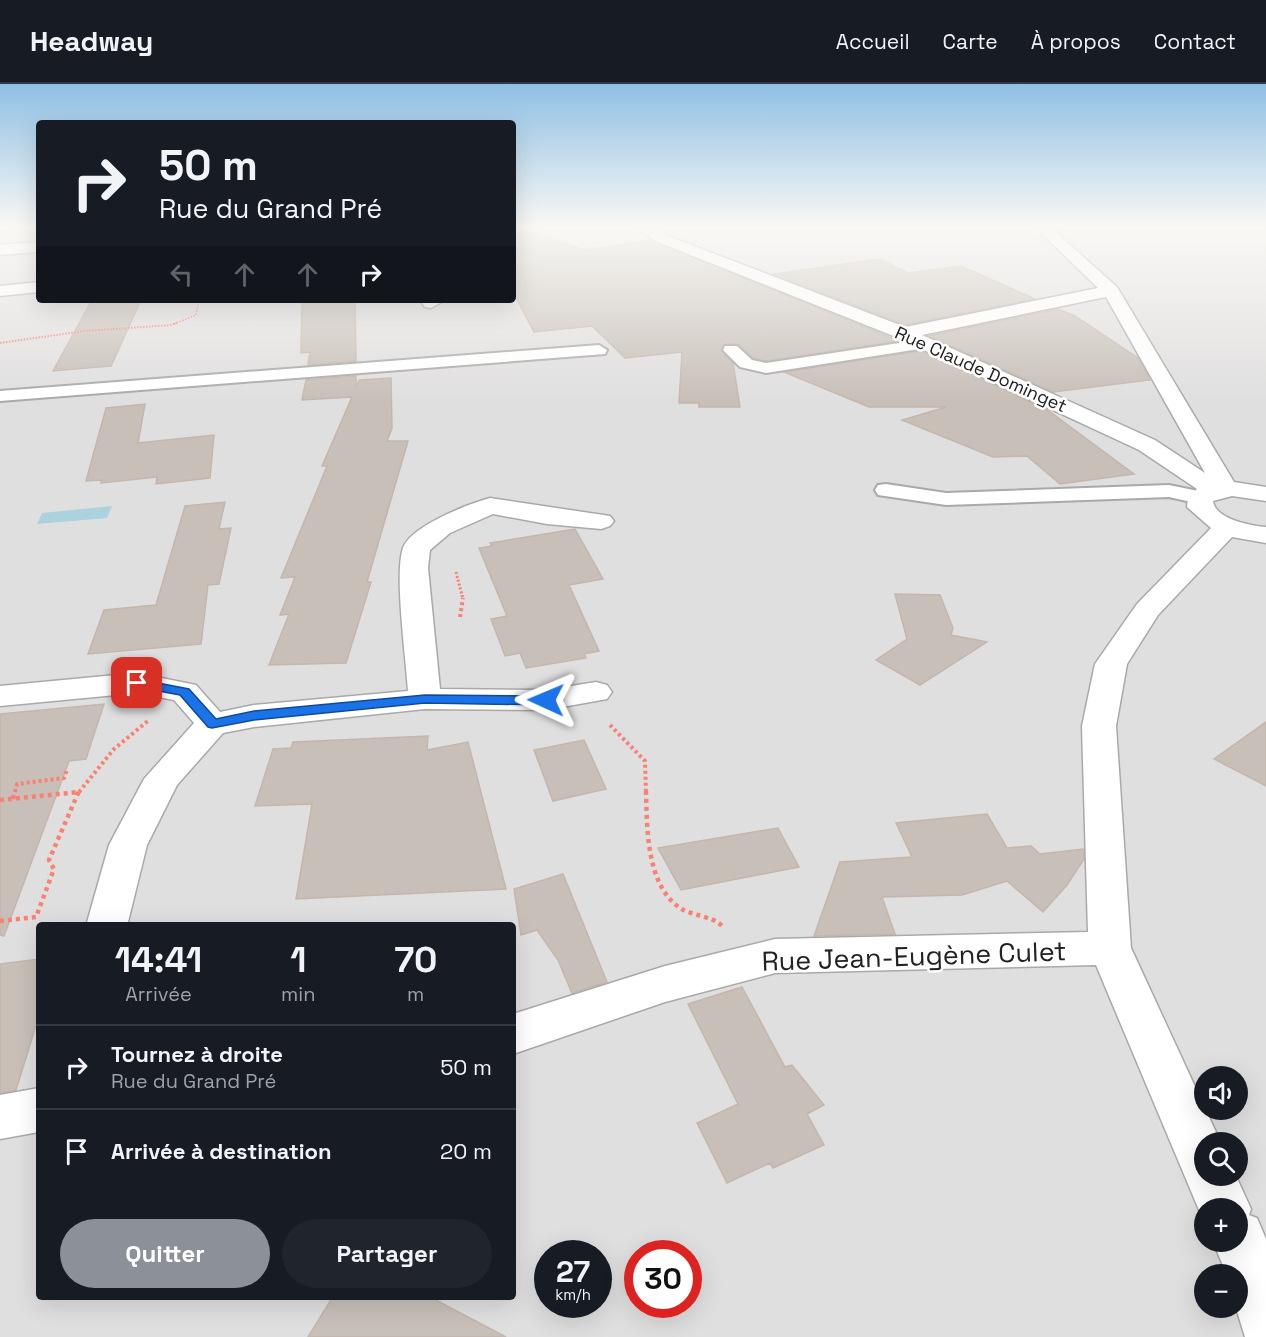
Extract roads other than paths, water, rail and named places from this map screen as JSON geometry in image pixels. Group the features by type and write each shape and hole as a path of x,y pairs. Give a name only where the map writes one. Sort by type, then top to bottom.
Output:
{"street":[{"name":"Rue Claude Dominget","path":"780,284 903,333 1148,445 1213,492"},
{"path":"1104,284 1111,291 1213,492"},
{"path":"0,291 36,287"},
{"path":"903,333 1111,291"},
{"path":"1213,492 1266,494"},
{"path":"1213,492 1200,507 1210,518 1227,527 1266,535"},
{"path":"425,699 414,568 417,547 441,527 490,506 548,516 601,521"},
{"path":"1194,1139 1110,948 1099,726 1111,664 1147,610 1227,527"},
{"path":"0,696 137,683 185,692 207,730"},
{"path":"107,922 133,836 162,779 207,730 254,716 425,699 546,700 596,692"},
{"name":"Rue Jean-Eugène Culet","path":"516,1033 665,984 776,956 1110,948"},
{"path":"0,1117 36,1111"},
{"path":"1244,1252 1258,1284 1266,1319"}],"lane":[{"path":"731,350 740,361 751,367 766,368 926,344"},
{"path":"0,396 598,350"},
{"path":"760,384 776,378 829,367 944,352"},
{"path":"0,401 345,375 397,375"},
{"path":"886,490 946,499 1168,491 1213,492"}],"water":[{"path":"112,506 107,518 37,524 42,513"}]}
